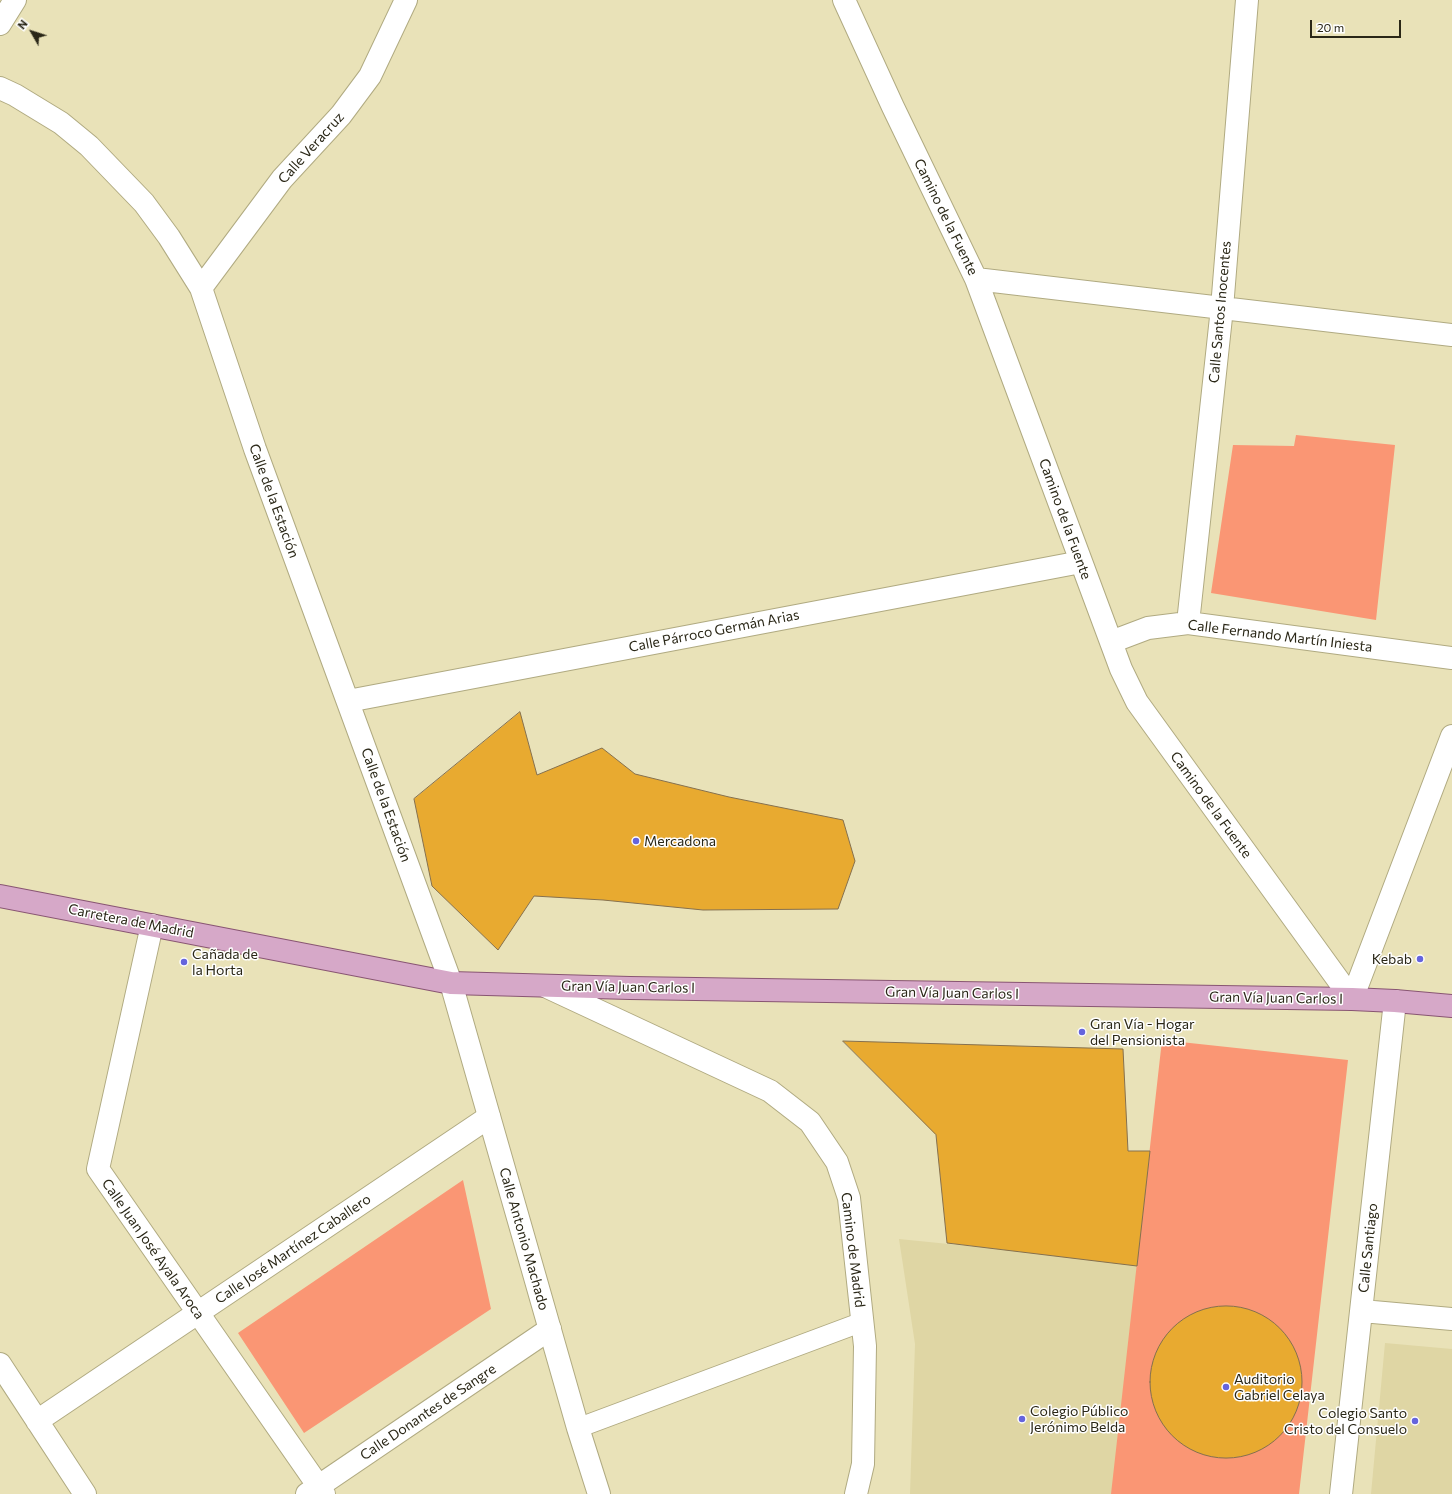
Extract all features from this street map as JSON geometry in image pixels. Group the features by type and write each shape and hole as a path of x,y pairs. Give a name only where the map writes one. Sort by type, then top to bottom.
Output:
{"main road":[{"name":"Carretera de Madrid","path":"0,896 451,983"},
{"name":"Gran Vía Juan Carlos I","path":"451,983 545,986 1352,999 1452,1006"}],"street":[{"path":"0,24 15,0"},
{"name":"Calle Veracruz","path":"201,288 282,179 341,115 370,76 406,0"},
{"name":"Camino de la Fuente","path":"844,0 896,114 976,278 1110,642 1136,702 1352,999"},
{"name":"Calle Santos Inocentes","path":"1188,624 1222,308 1247,0"},
{"name":"Calle de la Estación","path":"0,88 16,95 61,123 89,146 144,203 169,237 201,288 255,449 451,983"},
{"path":"976,278 1452,335"},
{"name":"Calle Párroco Germán Arias","path":"348,701 1081,562"},
{"name":"Calle Fernando Martín Iniesta","path":"1110,642 1148,628 1188,624 1452,658"},
{"path":"1352,999 1452,736"},
{"name":"Calle Juan José Ayala Aroca","path":"152,925 98,1169 198,1313 316,1491"},
{"name":"Calle Antonio Machado","path":"451,983 578,1428 599,1494"},
{"name":"Camino de Madrid","path":"545,986 770,1091 810,1122 837,1162 849,1198 865,1346 863,1464 856,1494"},
{"name":"Calle Santiago","path":"1341,1494 1395,1001"},
{"name":"Calle José Martínez Caballero","path":"37,1421 489,1117"},
{"path":"1362,1311 1452,1319"},
{"path":"578,1428 862,1322"},
{"name":"Calle Donantes de Sangre","path":"316,1491 550,1329"},
{"path":"0,1364 85,1494"}],"shaded area":[{"path":"1296,435 1395,445 1376,620 1211,593 1233,445 1294,446"},
{"path":"1162,1040 1348,1060 1299,1494 1111,1494"},
{"path":"463,1180 491,1309 304,1433 238,1333"},
{"name":"Colegio Público Jerónimo Belda","path":"899,1239 1157,1265 1119,1494 910,1494 915,1344"},
{"name":"Colegio Santo Cristo del Consuelo","path":"1385,1343 1452,1349 1452,1494 1371,1494"}],"building":[{"name":"Mercadona","path":"520,712 537,775 602,748 635,774 729,797 843,820 855,861 838,909 703,910 603,900 534,896 498,950 432,886 414,799"},
{"path":"843,1041 1123,1049 1128,1151 1150,1151 1137,1266 947,1243 936,1135"},
{"name":"Auditorio Gabriel Celaya","path":"1219,1306 1233,1306 1248,1309 1262,1315 1280,1328 1293,1346 1299,1360 1302,1382 1299,1404 1293,1418 1280,1436 1262,1449 1248,1455 1233,1458 1219,1458 1204,1455 1190,1449 1178,1441 1167,1430 1159,1418 1153,1404 1150,1389 1150,1375 1153,1360 1159,1346 1167,1334 1178,1323 1190,1315 1204,1309"}],"place":[{"name":"Mercadona","path":"636,841"},
{"name":"Kebab","path":"1420,959"},
{"name":"Cañada de la Horta","path":"184,962"},
{"name":"Gran Vía - Hogar del Pensionista","path":"1082,1032"},
{"name":"Auditorio Gabriel Celaya","path":"1226,1387"},
{"name":"Colegio Público Jerónimo Belda","path":"1022,1419"},
{"name":"Colegio Santo Cristo del Consuelo","path":"1415,1421"}]}
